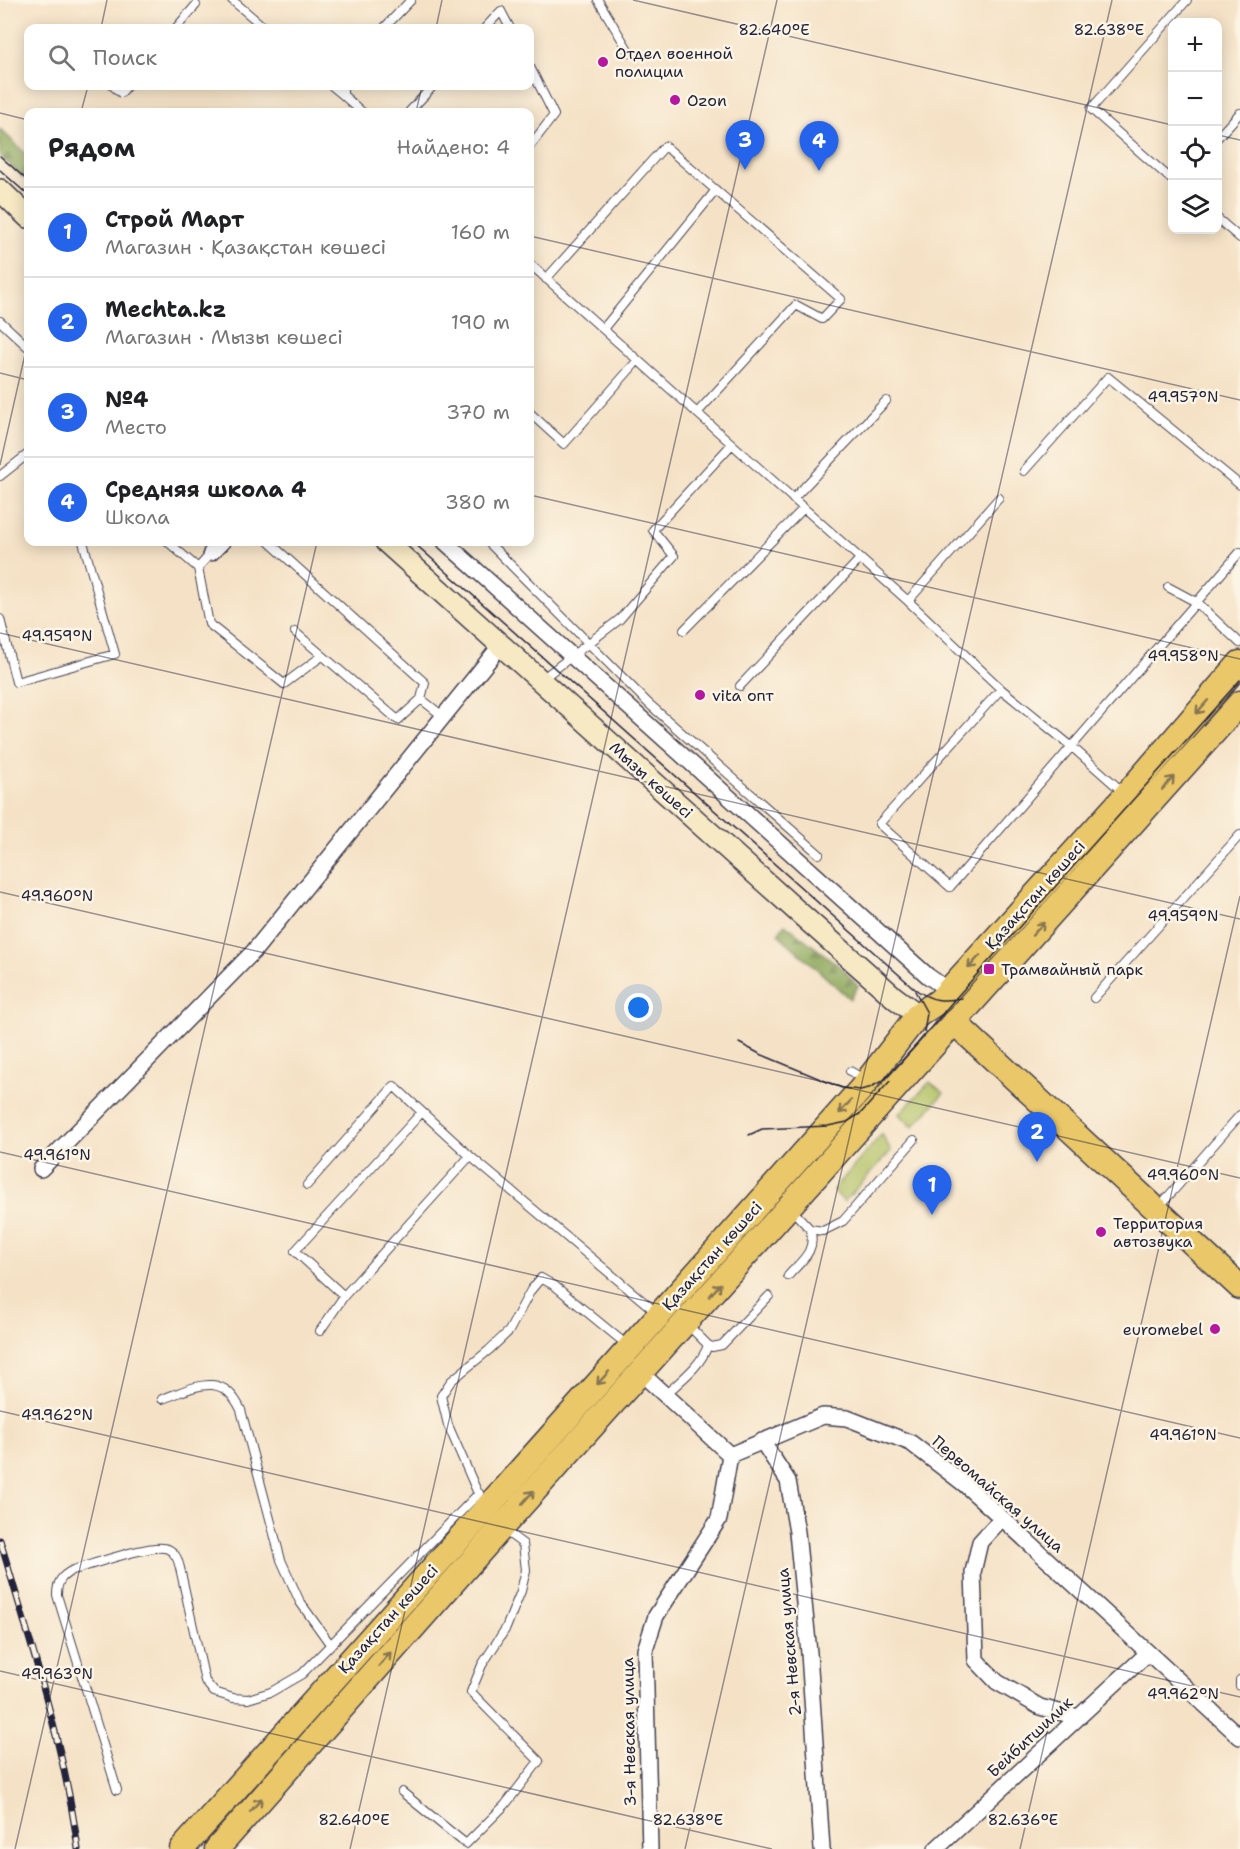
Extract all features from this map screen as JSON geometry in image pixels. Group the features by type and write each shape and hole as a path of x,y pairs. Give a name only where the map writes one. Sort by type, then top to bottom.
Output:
{"main road":[{"path":"0,190 24,213"},
{"name":"Мызы көшесі","path":"391,546 794,913 918,1015"},
{"name":"Қазақстан көшесі","path":"217,1849 488,1511 641,1373 985,988 1135,803 1240,663"},
{"name":"Қазақстан көшесі","path":"182,1849 488,1511 771,1190 858,1076 918,1015 939,1001 1135,803 1234,714"},
{"path":"985,988 979,1018 980,1035 986,1052"},
{"path":"918,1015 954,1022 1240,1287"},
{"path":"924,1056 942,1048 959,1047 986,1052"},
{"path":"771,1190 789,1207"},
{"path":"630,1348 641,1373"}],"street":[{"path":"449,546 928,975 948,990"},
{"path":"41,1168 254,951 501,645"},
{"path":"641,1373 730,1455"},
{"name":"Первомайская улица","path":"730,1455 823,1416 847,1418 911,1443 963,1483 1240,1737"},
{"name":"2-я Невская улица","path":"762,1441 788,1481 796,1532 808,1643 822,1849"},
{"name":"3-я Невская улица","path":"650,1849 645,1650 656,1616 719,1519 730,1455"},
{"path":"1002,1518 980,1542 974,1572 975,1660 997,1682 1040,1707 1078,1718"},
{"name":"Бейбитшилик","path":"936,1849 1148,1653"}],"lane":[{"path":"232,0 260,24"},
{"path":"388,24 411,0"},
{"path":"598,0 630,53"},
{"path":"1168,176 1091,109 1187,0"},
{"path":"179,24 196,2"},
{"path":"489,24 501,11 508,24"},
{"path":"534,75 554,116 534,141"},
{"path":"337,90 358,108"},
{"path":"343,90 343,95"},
{"path":"413,108 429,90"},
{"path":"1222,133 1240,113"},
{"path":"546,279 665,147 841,299 822,319 796,305 697,413"},
{"path":"603,329 716,190"},
{"path":"1222,222 1240,238"},
{"path":"534,268 908,601 1001,689 1071,746 1135,803"},
{"path":"0,321 24,343"},
{"path":"534,417 564,444 638,360"},
{"path":"1024,471 1108,377 1240,485"},
{"path":"793,498 886,400"},
{"path":"540,681 620,620 674,556 653,530 732,444"},
{"path":"0,476 24,457"},
{"path":"908,601 999,498"},
{"path":"684,630 804,508"},
{"path":"0,619 16,682 115,654 84,546"},
{"path":"173,546 198,568 209,624 284,684 322,656"},
{"path":"272,546 425,683 421,699 398,720 295,632"},
{"path":"498,546 621,678 819,854"},
{"path":"198,568 217,547"},
{"path":"1001,689 879,824 950,887 1240,552"},
{"path":"740,686 860,559"},
{"path":"1168,587 1196,602 1240,643"},
{"path":"421,699 444,717"},
{"path":"1094,998 1240,835"},
{"path":"307,1185 394,1086 470,1156 660,1315"},
{"path":"344,1296 295,1251 422,1112"},
{"path":"1157,1209 1240,1115"},
{"path":"810,1229 823,1231 843,1221 914,1140"},
{"path":"320,1330 344,1296 470,1156"},
{"path":"788,1276 808,1253 814,1241 810,1229 789,1207"},
{"path":"402,1792 466,1844 506,1805 539,1761 471,1692 482,1665 506,1628 521,1591 526,1570 523,1544 488,1511 448,1425 441,1396 451,1381 509,1331 531,1290 541,1278 555,1286 630,1348"},
{"path":"685,1323 708,1345 712,1347 722,1345 768,1296"},
{"path":"664,1396 694,1368 704,1356 708,1345"},
{"path":"162,1399 205,1384 217,1384 236,1398 242,1410 281,1560 300,1602 330,1644"},
{"path":"117,1790 57,1595 57,1587 64,1574 149,1548 162,1547 171,1550 177,1557 180,1568 205,1681 214,1692 233,1698 248,1699 271,1692 302,1674 330,1644 488,1511"},
{"path":"1240,1680 1240,1686"}],"green space":[{"path":"0,129 24,152 24,177 0,156"},
{"path":"785,924 842,968 858,986 850,999 778,934"},
{"path":"930,1082 944,1093 913,1127 899,1114"},
{"path":"882,1134 891,1151 844,1202 833,1190"}],"tram line":[{"path":"0,156 24,177"},
{"path":"0,170 24,191"},
{"path":"417,546 915,989 937,1000 962,998"},
{"path":"739,1043 842,1088 860,1090 884,1080 1240,680"},
{"path":"915,991 927,1013 924,1032"},
{"path":"749,1135 762,1129 828,1126 847,1122 861,1113 890,1081"}],"railway":[{"path":"0,1540 55,1732 78,1849"}],"place":[{"name":"Отдел военной полиции","path":"603,62"},
{"name":"Ozon","path":"675,100"},
{"name":"№4","path":"745,170"},
{"name":"Средняя школа 4","path":"819,171"},
{"name":"vita опт","path":"700,695"},
{"name":"Трамвайный парк","path":"989,969"},
{"name":"Mechta.kz","path":"1037,1162"},
{"name":"Строй Март","path":"932,1215"},
{"name":"Территория автозвука","path":"1101,1232"},
{"name":"euromebel","path":"1215,1329"}]}
